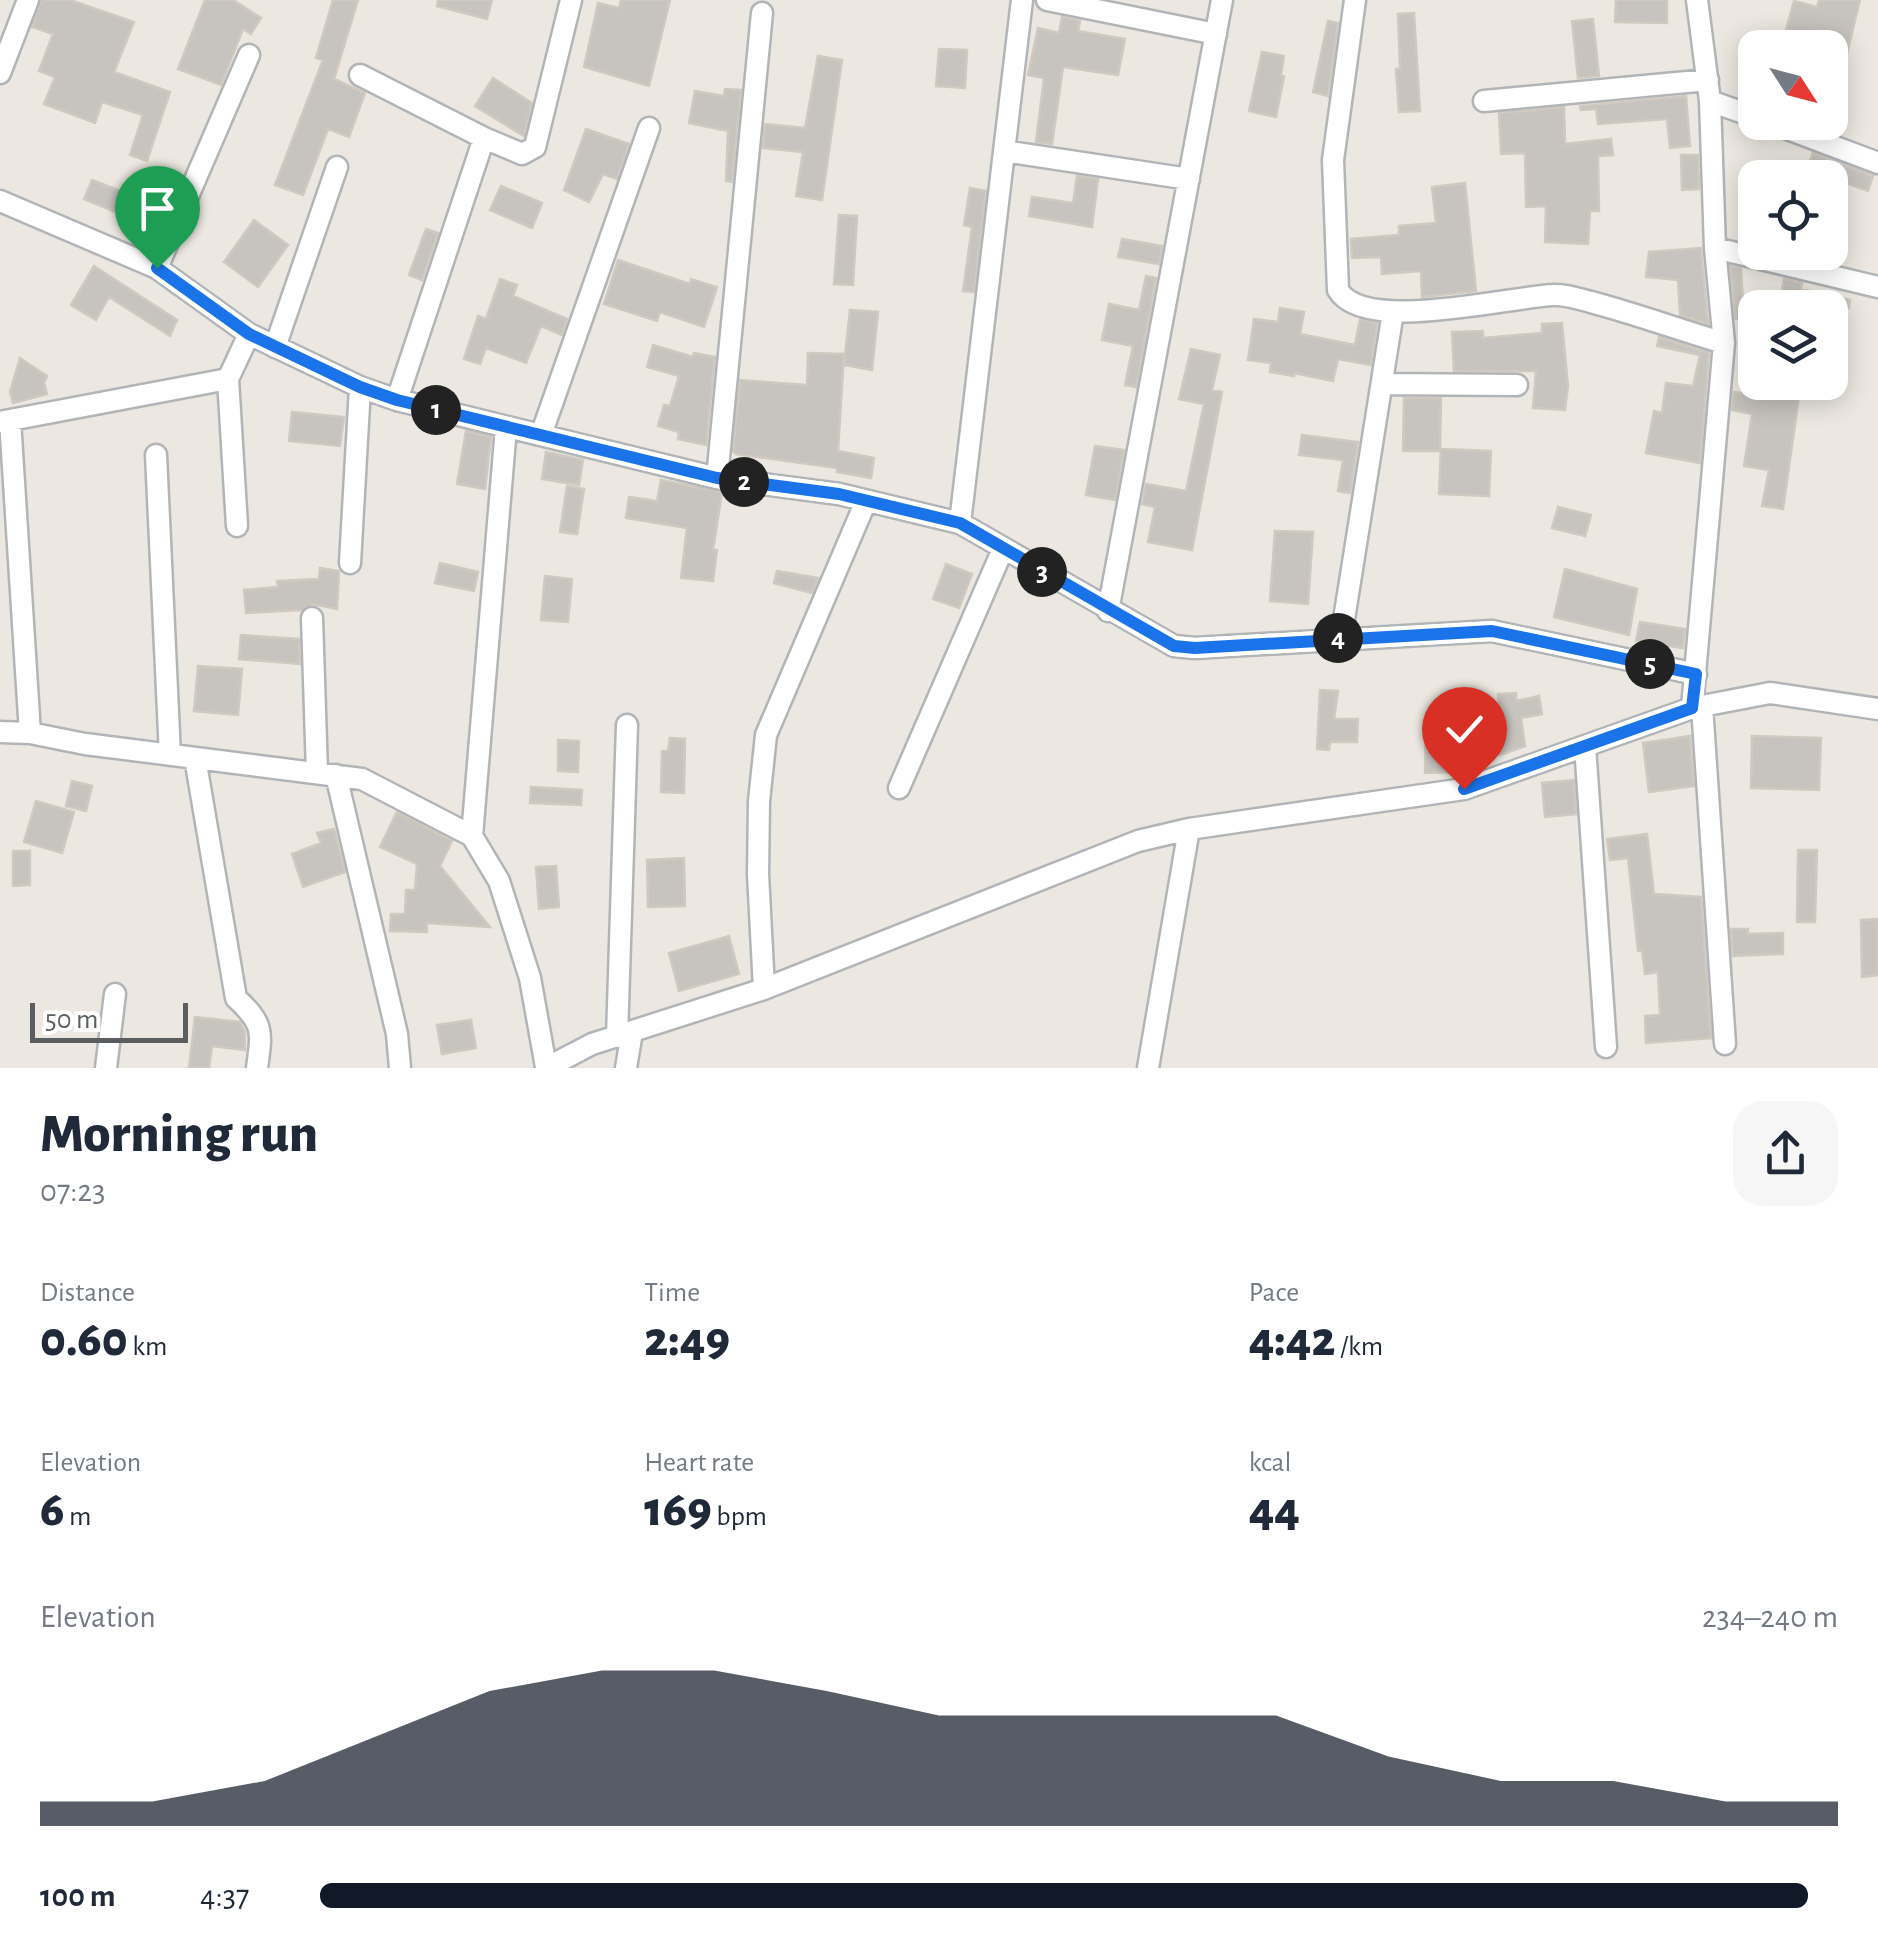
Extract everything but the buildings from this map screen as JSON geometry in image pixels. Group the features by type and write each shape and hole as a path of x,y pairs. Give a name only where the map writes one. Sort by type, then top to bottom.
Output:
{"street":[{"path":"0,74 28,0"},
{"path":"360,75 522,154 535,147 571,0"},
{"path":"960,523 1022,0"},
{"path":"1047,0 1216,34"},
{"path":"1108,610 1222,0"},
{"path":"1355,0 1333,160 1338,290 1352,306 1393,312 1558,294 1724,344"},
{"path":"1697,0 1709,90 1714,248 1724,344 1696,674 1725,1044"},
{"path":"717,478 762,12"},
{"path":"157,268 248,55"},
{"path":"1484,101 1709,90 1738,107"},
{"path":"541,435 649,128"},
{"path":"397,400 484,138"},
{"path":"1818,140 1878,162"},
{"path":"1004,151 1189,179"},
{"path":"275,347 337,167"},
{"path":"0,201 157,268 249,334 360,387 397,400 717,478 866,501 960,523 1174,646 1492,631 1696,674"},
{"path":"1714,248 1878,286"},
{"path":"1341,638 1393,312"},
{"path":"236,526 228,379 249,334"},
{"path":"30,732 5,421 228,379"},
{"path":"1382,384 1516,385"},
{"path":"350,563 360,387"},
{"path":"472,836 506,427"},
{"path":"156,455 170,755"},
{"path":"764,989 758,874 759,801 766,734 866,501"},
{"path":"899,788 1003,549"},
{"path":"312,618 326,774 397,1034 400,1068"},
{"path":"0,732 30,732 170,755 362,778 472,836 499,880 530,978 546,1068 592,1044 764,989 1138,841 1190,828 1464,789 1697,707 1770,693 1878,708"},
{"path":"626,1068 627,726"},
{"path":"1585,746 1606,1048"},
{"path":"195,758 236,998 256,1017 260,1042 257,1068"},
{"path":"1148,1068 1190,828"},
{"path":"106,1068 115,994"}],"route":[{"path":"157,268 249,334 360,387 397,400 717,478 839,494 960,523 1174,646 1492,631 1696,674 1692,708 1464,789"}]}
